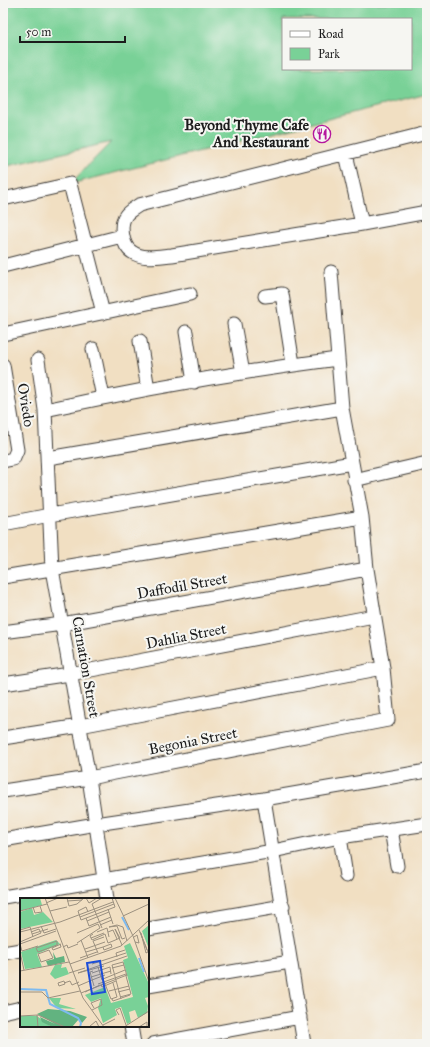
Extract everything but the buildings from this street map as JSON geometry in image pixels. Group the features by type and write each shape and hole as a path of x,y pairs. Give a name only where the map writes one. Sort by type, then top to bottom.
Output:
{"street":[{"path":"427,133 139,205 126,215 123,222 122,236 126,247 132,253 148,257 172,255 427,212"},
{"path":"346,154 362,224"},
{"path":"3,199 70,184 103,313"},
{"path":"3,266 122,236"},
{"path":"3,738 80,726 382,668 367,569 362,517 342,408 331,272"},
{"path":"3,334 190,294"},
{"path":"265,296 282,294 293,364"},
{"path":"234,324 243,373"},
{"path":"186,332 194,382"},
{"path":"140,341 148,389"},
{"path":"93,349 103,397"},
{"path":"45,410 103,397 293,364 337,358"},
{"name":"Carnation Street","path":"38,360 45,410 52,569 89,778 107,898"},
{"name":"Oviedo","path":"3,365 6,398 17,450 13,459 3,461"},
{"path":"48,458 342,408"},
{"path":"3,524 352,463"},
{"path":"354,480 427,463"},
{"path":"3,577 362,517"},
{"name":"Daffodil Street","path":"3,632 62,624 367,569"},
{"name":"Dahlia Street","path":"3,684 70,674 374,616"},
{"name":"Begonia Street","path":"3,791 89,778 388,720 382,668"},
{"path":"3,840 427,771"},
{"path":"264,798 283,906 290,962 304,1044"},
{"path":"3,896 273,851 340,837 427,824"},
{"path":"392,829 397,866"},
{"path":"340,837 346,876"},
{"path":"149,929 283,906"},
{"path":"3,953 20,950"},
{"path":"149,986 290,962"},
{"path":"3,1012 20,1008"},
{"path":"153,1044 300,1017"},
{"path":"131,1027 134,1044"}],"green space":[{"path":"3,3 427,3 427,94 70,184 111,142 3,167"}],"place":[{"name":"Beyond Thyme Cafe And Restaurant","path":"322,134"}]}
